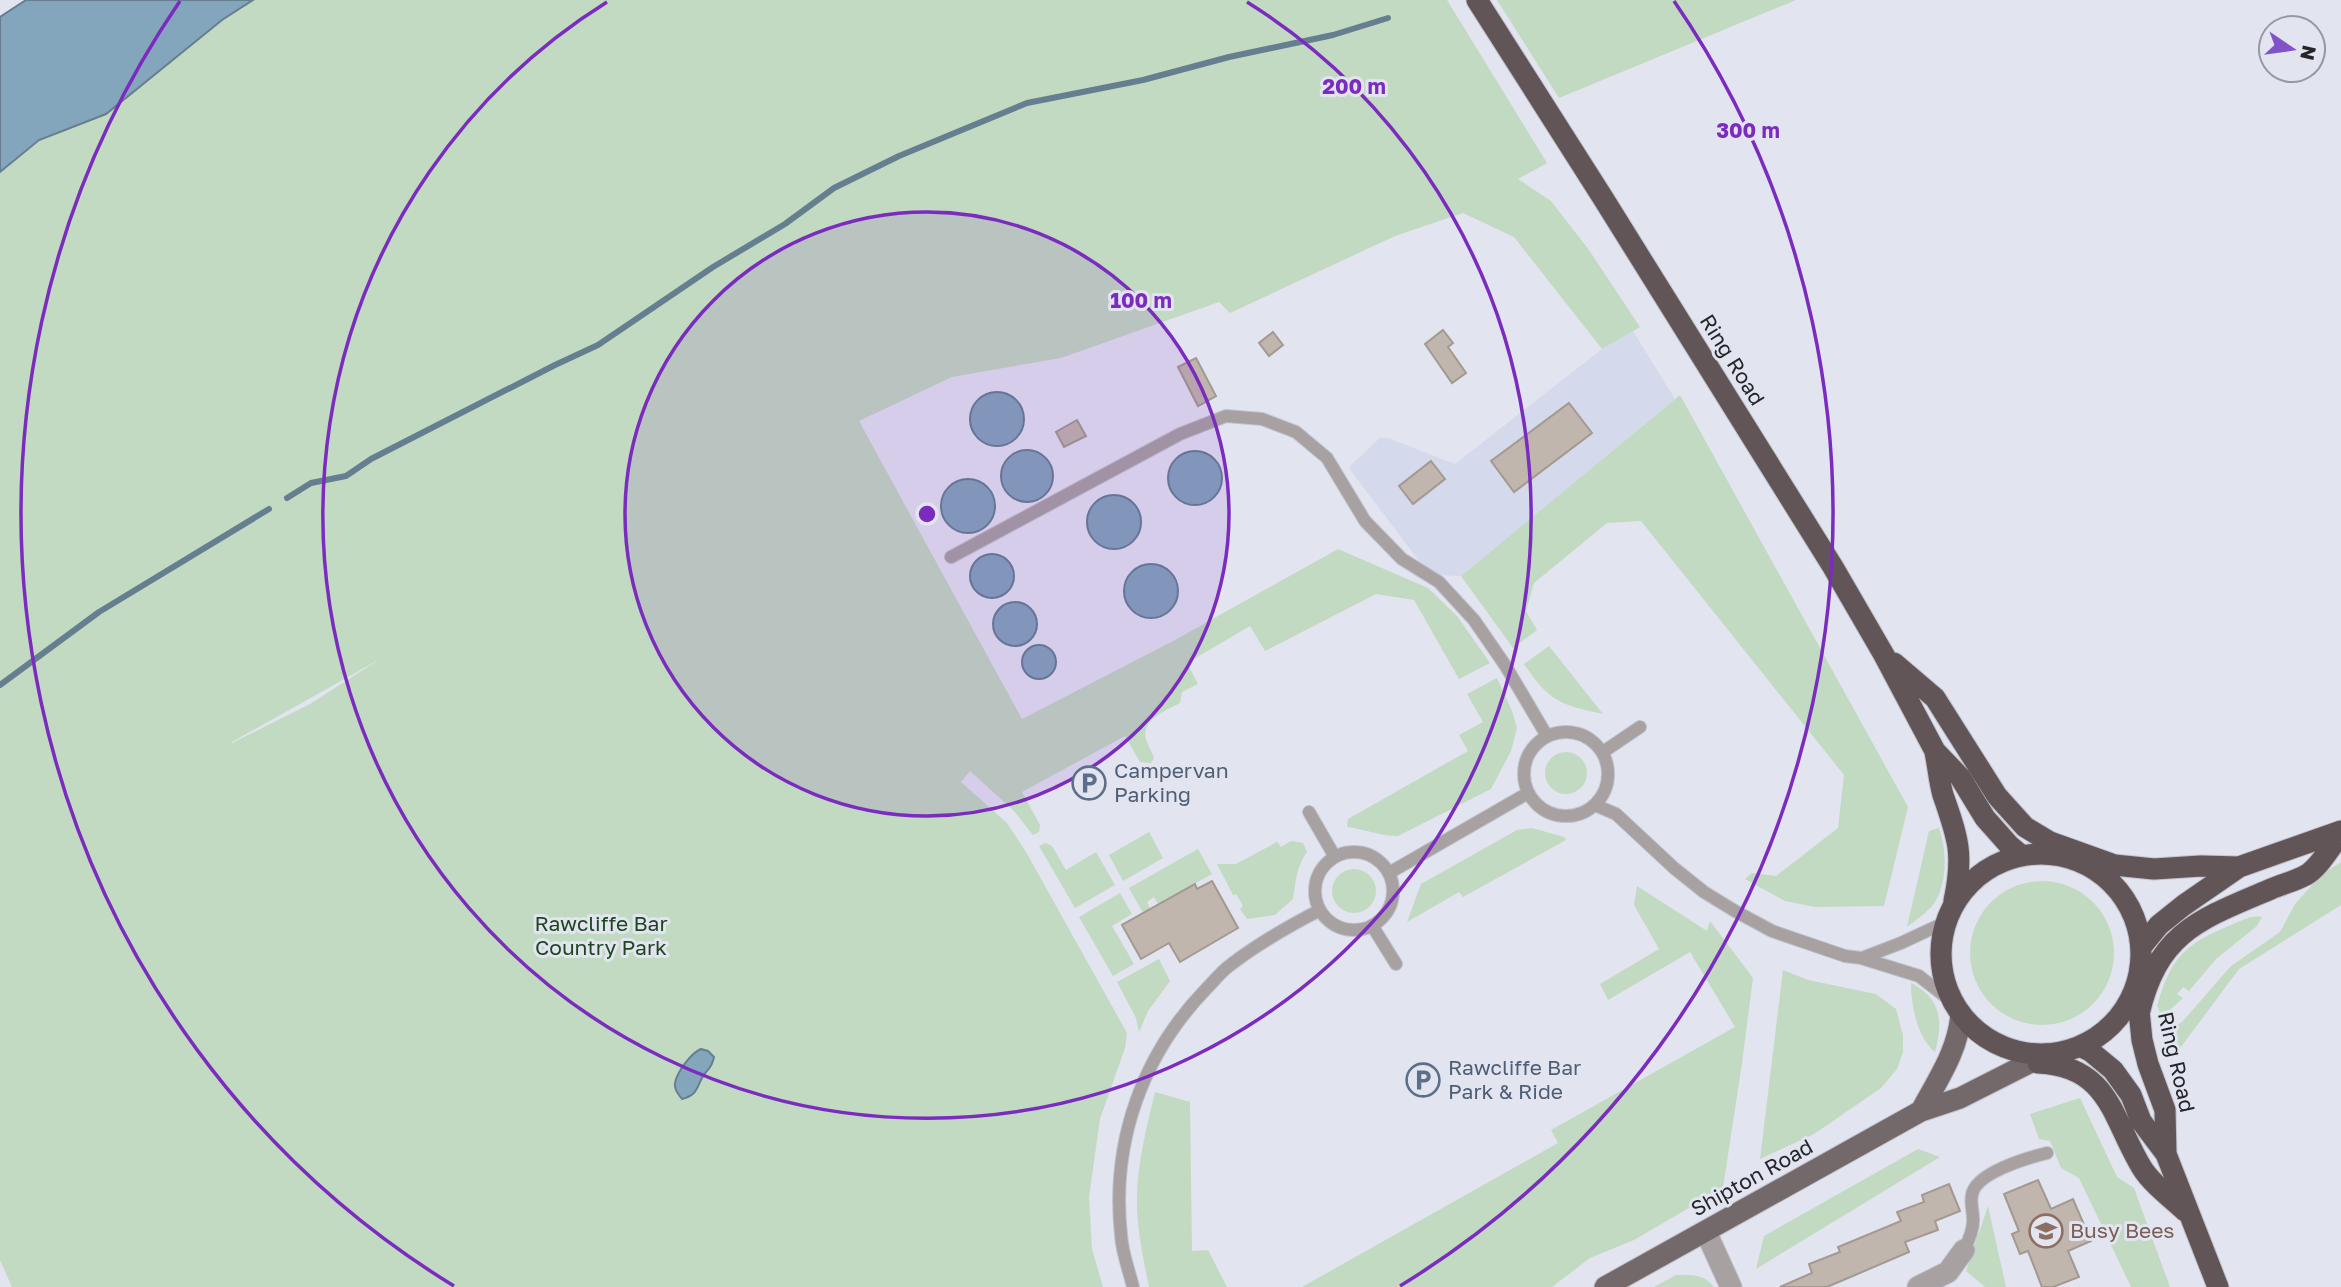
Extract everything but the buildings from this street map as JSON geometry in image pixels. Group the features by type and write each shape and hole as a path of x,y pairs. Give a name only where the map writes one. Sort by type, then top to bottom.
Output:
{"highway":[{"name":"Ring Road","path":"1477,0 1610,210 1884,655 1935,751 1960,777 1985,818 2022,856"},
{"path":"1884,655 1936,698 1997,796 2025,827 2050,842 2117,866"},
{"name":"Ring Road","path":"1935,751 1943,793 1952,814 1960,852 1950,914"},
{"path":"2141,947 2160,925 2184,905 2239,867 2341,833"},
{"path":"2139,1014 2154,966 2185,931 2214,913 2309,874 2341,833"},
{"path":"2189,1215 2143,1170 2110,1101 2086,1076 2027,1053 2008,1049 1990,1041 1974,1029 1958,1009 1946,986 1941,946 1950,914 1965,889 1981,874 2000,862 2022,856 2041,854 2154,869 2239,867"},
{"path":"2038,1058 2080,1046 2099,1035 2116,1020 2129,1002 2137,982 2141,947 2128,904 2115,886 2098,871 2078,861"},
{"name":"Ring Road","path":"2137,982 2139,1014 2148,1064 2165,1110 2166,1154"},
{"name":"Ring Road","path":"2080,1046 2113,1070 2131,1095 2141,1121 2166,1154 2218,1287"}],"main road":[{"path":"1921,1111 1952,1054 1957,1040 1958,1009"},
{"name":"Shipton Road","path":"1605,1287 1921,1111 1960,1098 2038,1058"}],"street":[{"path":"1706,1232 1731,1287"},
{"path":"1918,1287 1954,1279 1964,1250"}],"lane":[{"path":"951,557 1180,434 1226,416 1262,419 1296,432 1327,458 1365,521 1402,559 1439,582 1474,620 1505,665 1546,736"},
{"path":"1603,752 1640,727"},
{"path":"1565,731 1587,736 1603,752 1608,778 1605,790 1595,805 1574,815 1560,815 1546,811 1528,793 1524,776 1525,764 1530,751 1546,736 1565,731"},
{"path":"1389,873 1528,793"},
{"path":"1595,805 1615,814 1684,876 1735,911 1772,931 1845,956 1861,958 1919,976 1958,1009"},
{"path":"1309,812 1335,857"},
{"path":"1347,852 1371,855 1383,864 1389,873 1393,893 1390,908 1373,927 1356,931 1340,928 1329,922 1320,910 1314,894 1316,881 1322,868 1335,857 1347,852"},
{"path":"1133,1287 1121,1237 1121,1159 1143,1081 1160,1045 1193,1003 1228,966 1320,910"},
{"path":"1861,958 1901,943 1950,914"},
{"path":"1373,927 1396,964"},
{"path":"1964,1250 1974,1220 1972,1191 1979,1181 2021,1160 2047,1153"}],"shaded area":[{"path":"26,0 253,0 222,20 106,114 39,140 0,172 0,17"},
{"path":"1633,331 1675,399 1461,576 1433,575 1426,570 1351,471 1350,466 1380,438 1388,438 1455,464 1602,349"},
{"path":"997,392 1016,400 1024,419 1016,438 997,446 978,438 970,419 978,400"},
{"path":"1027,450 1046,457 1053,476 1046,495 1027,502 1008,495 1001,476 1008,457"},
{"path":"1195,451 1214,459 1222,478 1214,497 1195,505 1176,497 1168,478 1176,459"},
{"path":"968,479 987,487 995,506 987,525 968,533 949,525 941,506 949,487"},
{"path":"1114,495 1133,503 1141,522 1133,541 1114,549 1095,541 1087,522 1095,503"},
{"path":"992,554 1008,560 1014,576 1008,592 992,598 976,592 970,576 976,560"},
{"path":"1151,564 1170,572 1178,591 1170,610 1151,618 1132,610 1124,591 1132,572"},
{"path":"1015,602 1031,608 1037,624 1031,640 1015,646 999,640 993,624 999,608"},
{"path":"1039,645 1051,650 1056,662 1051,674 1039,679 1027,674 1022,662 1027,650"},
{"path":"701,1049 714,1057 713,1062 691,1096 682,1099 675,1087 676,1079 681,1068"}],"green space":[{"name":"Rawcliffe Bar Country Park","path":"253,0 1447,0 1547,163 1518,179 1551,201 1589,250 1640,327 1602,349 1514,237 1463,213 1395,236 1230,313 1219,302 1061,358 952,377 859,421 1022,719 1175,640 1338,549 1428,588 1457,616 1490,663 1459,679 1414,600 1376,594 1265,651 1250,626 1187,663 1198,684 1182,692 1180,703 1154,718 1146,728 1145,735 1154,758 1151,763 1140,762 1125,736 1022,792 1040,825 1039,832 1033,835 1014,811 970,771 961,782 1007,823 1026,852 1127,1033 1125,1048 1100,1119 1089,1197 1092,1249 1103,1287 12,1287 0,1260 0,172 39,140 106,114 222,20","holes":["380,659 310,704 232,743"]},
{"path":"1497,0 1796,0 1559,98"},
{"path":"1680,395 1908,807 1884,906 1815,907 1785,901 1745,879 1752,873 1776,876 1838,828 1844,775 1641,521 1607,523 1534,583 1526,611 1537,630 1513,648 1461,576"},
{"path":"1549,646 1603,714 1576,708 1557,700 1533,676 1524,664"},
{"path":"1497,678 1517,728 1511,751 1491,789 1398,836 1347,827 1348,819 1468,751 1459,735 1483,722 1467,694"},
{"path":"1566,752 1581,758 1587,773 1581,788 1566,794 1551,788 1545,773 1551,758"},
{"path":"1532,828 1564,837 1566,840 1463,897 1459,892 1407,922 1421,884 1517,830"},
{"path":"1939,828 1945,867 1938,897 1924,914 1907,927 1929,831"},
{"path":"1149,832 1163,858 1123,881 1109,855"},
{"path":"1291,841 1303,843 1307,852 1299,869 1293,899 1275,915 1247,919 1240,909 1243,906 1236,894 1233,895 1217,864 1236,864 1277,842 1281,847"},
{"path":"1045,843 1052,846 1066,870 1096,852 1115,885 1075,908 1039,846"},
{"path":"1198,849 1212,874 1158,904 1154,897 1147,902 1150,909 1143,913 1129,888"},
{"path":"2341,862 2341,905 2239,969 2172,1059 2163,1037 2157,1006 2168,975 2182,954 2215,932 2246,919 2262,917 2257,926 2216,959 2189,991 2183,987 2177,994 2183,998 2163,1016 2170,1030 2183,1021 2231,966 2280,932 2295,904 2321,875"},
{"path":"1354,869 1369,876 1376,891 1369,906 1354,913 1339,906 1332,891 1339,876"},
{"path":"2042,881 2070,886 2093,902 2109,925 2114,953 2109,981 2093,1004 2070,1020 2042,1025 2014,1020 1991,1004 1975,981 1970,953 1975,925 1991,902 2014,886"},
{"path":"1637,886 1707,931 1710,921 1753,978 1723,1188 1634,1240 1590,1258 1552,1287 1302,1287 1558,1143 1551,1130 1735,1027 1690,952 1608,1000 1600,984 1659,949 1634,905"},
{"path":"1120,893 1132,914 1112,926 1134,964 1113,976 1079,917"},
{"path":"1159,959 1170,981 1148,1011 1139,1032 1136,1018 1117,982"},
{"path":"1783,970 1808,980 1876,994 1896,1009 1903,1035 1903,1052 1897,1069 1881,1088 1814,1134 1760,1159"},
{"path":"1911,983 1929,996 1938,1012 1939,1031 1935,1052 1919,1030"},
{"path":"1155,1092 1190,1102 1192,1251 1208,1250 1227,1287 1149,1287 1139,1230 1137,1195 1141,1156"},
{"path":"2080,1098 2117,1177 2134,1188 2170,1287 2131,1287 2079,1178 2061,1168 2050,1141 2039,1139 2030,1114"},
{"path":"1918,1149 1940,1157 1756,1269 1764,1236"},
{"path":"1988,1206 2006,1287 1985,1287 1966,1271"},
{"path":"1676,1275 1702,1277 1714,1287 1654,1287"}],"waterway":[{"path":"287,498 311,483 346,476 371,459 598,345 713,267 785,224 834,188 899,156 1027,103 1143,80 1229,57 1333,35 1388,18"},
{"path":"0,685 99,612 269,509"}],"place":[{"name":"Campervan Parking","path":"1089,783"},
{"name":"Rawcliffe Bar Park & Ride","path":"1423,1080"},
{"name":"Busy Bees","path":"2046,1231"}]}
